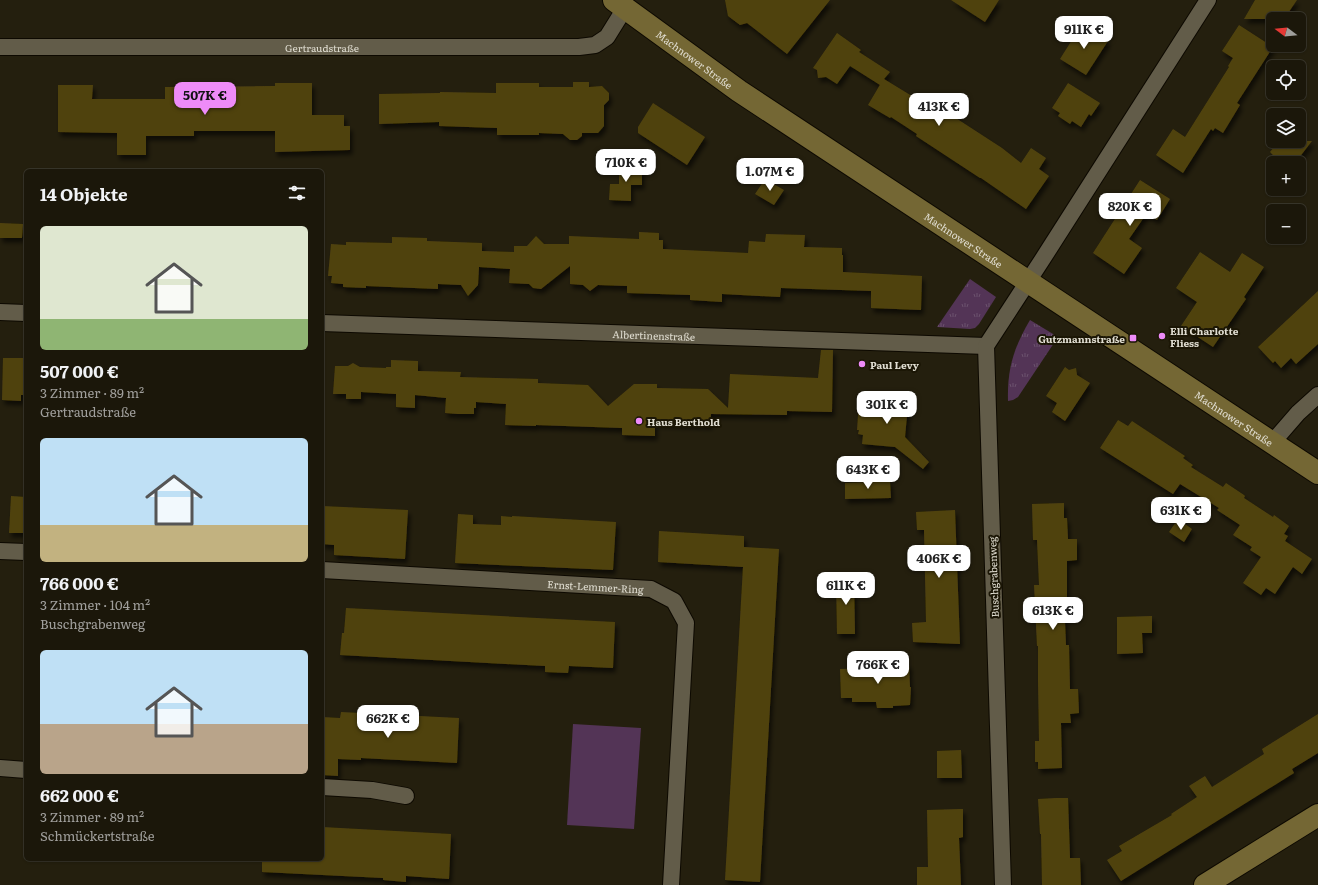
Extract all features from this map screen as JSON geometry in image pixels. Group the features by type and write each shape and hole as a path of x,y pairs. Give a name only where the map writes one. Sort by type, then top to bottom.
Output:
{"main road":[{"name":"Machnower Straße","path":"620,4 739,91 1318,474"},
{"path":"1205,885 1318,815"}],"street":[{"path":"986,346 1208,0"},
{"name":"Gertraudstraße","path":"0,47 579,47 595,45 607,37 620,4"},
{"path":"0,312 24,313"},
{"name":"Albertinenstraße","path":"324,323 986,346"},
{"name":"Buschgrabenweg","path":"986,346 1003,885"},
{"path":"1272,443 1298,413 1318,394"},
{"path":"0,551 24,552"},
{"name":"Ernst-Lemmer-Ring","path":"324,570 651,590 674,601 686,623 671,885"},
{"path":"0,768 24,770"},
{"path":"324,787 372,790 406,796"}],"green space":[{"path":"970,279 996,297 979,324 975,328 970,329 937,327"},
{"path":"1030,320 1058,337 1018,397 1008,401 1010,368 1016,349"},
{"path":"573,724 641,728 634,829 567,825"}],"building":[{"path":"725,0 830,0 787,54 747,23 740,25 728,16"},
{"path":"951,0 999,0 985,22"},
{"path":"1255,0 1297,0 1289,12 1266,12 1266,19 1244,19"},
{"path":"1082,24 1108,41 1086,75 1060,59"},
{"path":"1239,25 1266,42 1266,52 1270,52 1237,103 1240,105 1223,133 1215,128 1213,131 1211,129 1183,173 1156,155 1173,129 1185,137 1229,67 1228,66 1233,58 1222,51"},
{"path":"837,33 861,50 859,52 890,72 884,79 925,104 928,100 1002,148 1021,163 1031,148 1046,158 1039,169 1049,176 1026,209 916,136 917,134 891,117 890,118 868,105 880,85 850,66 837,84 826,77 818,78 817,70 813,68"},
{"path":"573,82 589,82 589,87 602,86 609,93 609,100 604,105 604,126 598,133 582,133 582,136 577,140 570,140 563,134 539,133 539,135 497,135 497,128 439,126 439,122 379,124 379,94 440,92 496,93 496,83 539,83 539,87 573,87"},
{"path":"275,83 312,83 312,115 344,115 344,126 350,126 350,150 275,152 275,131 194,131 194,136 146,136 146,155 117,155 117,133 58,132 58,85 93,85 92,99 165,99 165,87 275,86"},
{"path":"1068,83 1100,103 1091,116 1089,114 1081,127 1072,121 1070,124 1058,116 1060,113 1052,108"},
{"path":"653,103 705,137 687,165 638,133 638,127"},
{"path":"1306,141 1312,141 1300,156 1272,156 1270,152 1273,148 1306,148"},
{"path":"619,166 642,166 642,185 631,185 631,201 609,200 610,184 619,184"},
{"path":"765,179 784,190 774,205 755,194"},
{"path":"1140,180 1170,199 1157,220 1147,213 1129,239 1142,248 1124,274 1093,253"},
{"path":"0,223 23,224 22,238 0,238"},
{"path":"639,232 659,233 659,240 663,240 663,249 748,253 749,241 765,242 766,234 805,235 804,247 842,248 843,272 922,276 921,310 871,308 871,291 781,288 780,297 722,294 722,302 690,300 690,295 627,293 627,286 598,285 590,291 583,285 570,284 570,266 541,289 533,288 529,284 509,283 510,269 479,267 478,285 468,296 461,285 438,284 438,289 366,286 366,288 343,287 343,284 331,283 332,276 328,276 331,244 346,245 346,242 392,243 392,237 427,238 427,241 482,243 482,251 514,252 514,246 527,246 536,236 544,244 569,244 569,236 639,239"},
{"path":"1200,252 1230,272 1242,253 1264,267 1244,297 1246,299 1213,347 1181,326 1197,302 1176,288"},
{"path":"1318,291 1318,344 1296,364 1291,358 1281,368 1275,361 1273,363 1258,347"},
{"path":"821,350 833,350 832,412 787,411 787,415 711,414 710,425 655,423 655,436 622,435 622,428 505,425 506,404 476,402 474,414 458,414 445,413 446,398 415,395 415,408 396,407 396,394 361,392 361,399 346,399 346,394 333,394 335,366 348,366 353,363 360,367 386,368 391,367 391,360 418,361 418,371 461,372 460,377 538,379 538,383 588,385 608,406 634,384 657,384 657,388 708,389 728,408 730,374 818,378"},
{"path":"3,358 24,358 24,395 21,395 21,401 2,400"},
{"path":"1065,367 1069,370 1076,368 1077,375 1090,383 1065,421 1052,412 1057,403 1046,396"},
{"path":"867,394 870,397 886,397 896,394 906,396 905,405 908,405 905,437 929,462 923,469 895,447 862,444 863,435 858,434 859,430 857,430 859,401"},
{"path":"1118,420 1128,426 1132,421 1185,456 1183,458 1193,465 1191,467 1223,487 1226,483 1244,495 1244,498 1273,517 1274,515 1289,526 1284,534 1288,536 1285,541 1312,559 1302,574 1293,567 1275,594 1266,588 1261,595 1243,583 1261,557 1250,550 1252,547 1233,535 1240,525 1217,510 1219,508 1180,484 1173,494 1100,448"},
{"path":"890,481 891,498 845,499 845,483"},
{"path":"11,496 24,497 24,533 9,533"},
{"path":"1064,503 1064,518 1067,518 1068,539 1077,539 1077,560 1067,561 1067,597 1064,597 1066,645 1069,645 1070,689 1078,689 1079,713 1070,714 1071,723 1061,723 1062,768 1038,769 1038,762 1035,762 1035,741 1039,741 1038,646 1034,585 1039,585 1037,540 1033,540 1032,504"},
{"path":"324,506 408,510 405,559 334,555 334,545 324,544"},
{"path":"955,510 960,644 913,642 912,623 926,622 924,530 917,530 916,512"},
{"path":"458,514 473,515 473,524 501,525 501,516 616,522 613,570 455,563"},
{"path":"1178,519 1192,529 1184,542 1169,532"},
{"path":"659,531 744,536 744,547 779,549 760,882 725,880 743,567 658,562"},
{"path":"836,579 854,579 855,634 837,634"},
{"path":"346,608 615,622 613,668 569,666 568,673 545,672 545,666 340,655"},
{"path":"1152,616 1152,633 1142,633 1143,653 1117,654 1117,617"},
{"path":"909,664 911,687 910,705 893,706 893,708 877,708 876,702 852,702 852,698 841,698 840,669 874,668 873,665"},
{"path":"341,712 459,718 457,763 361,758 361,760 338,759 338,776 324,775 324,717 340,718"},
{"path":"1318,714 1318,753 1292,769 1294,773 1121,881 1107,860 1122,851 1119,846 1172,815 1171,814 1197,797 1189,786 1205,776 1212,787 1264,754 1262,749"},
{"path":"961,750 962,778 937,778 937,751"},
{"path":"1068,798 1070,858 1080,858 1081,885 1042,885 1041,834 1038,799"},
{"path":"963,809 963,837 959,838 961,885 917,885 917,867 928,867 927,810"},
{"path":"324,827 451,834 449,879 406,876 406,882 383,880 383,878 262,872 262,861 324,861"}],"place":[{"name":"Elli Charlotte Fliess","path":"1162,336"},
{"name":"Gutzmannstraße","path":"1133,338"},
{"name":"Paul Levy","path":"862,364"},
{"name":"Haus Berthold","path":"639,421"}]}
